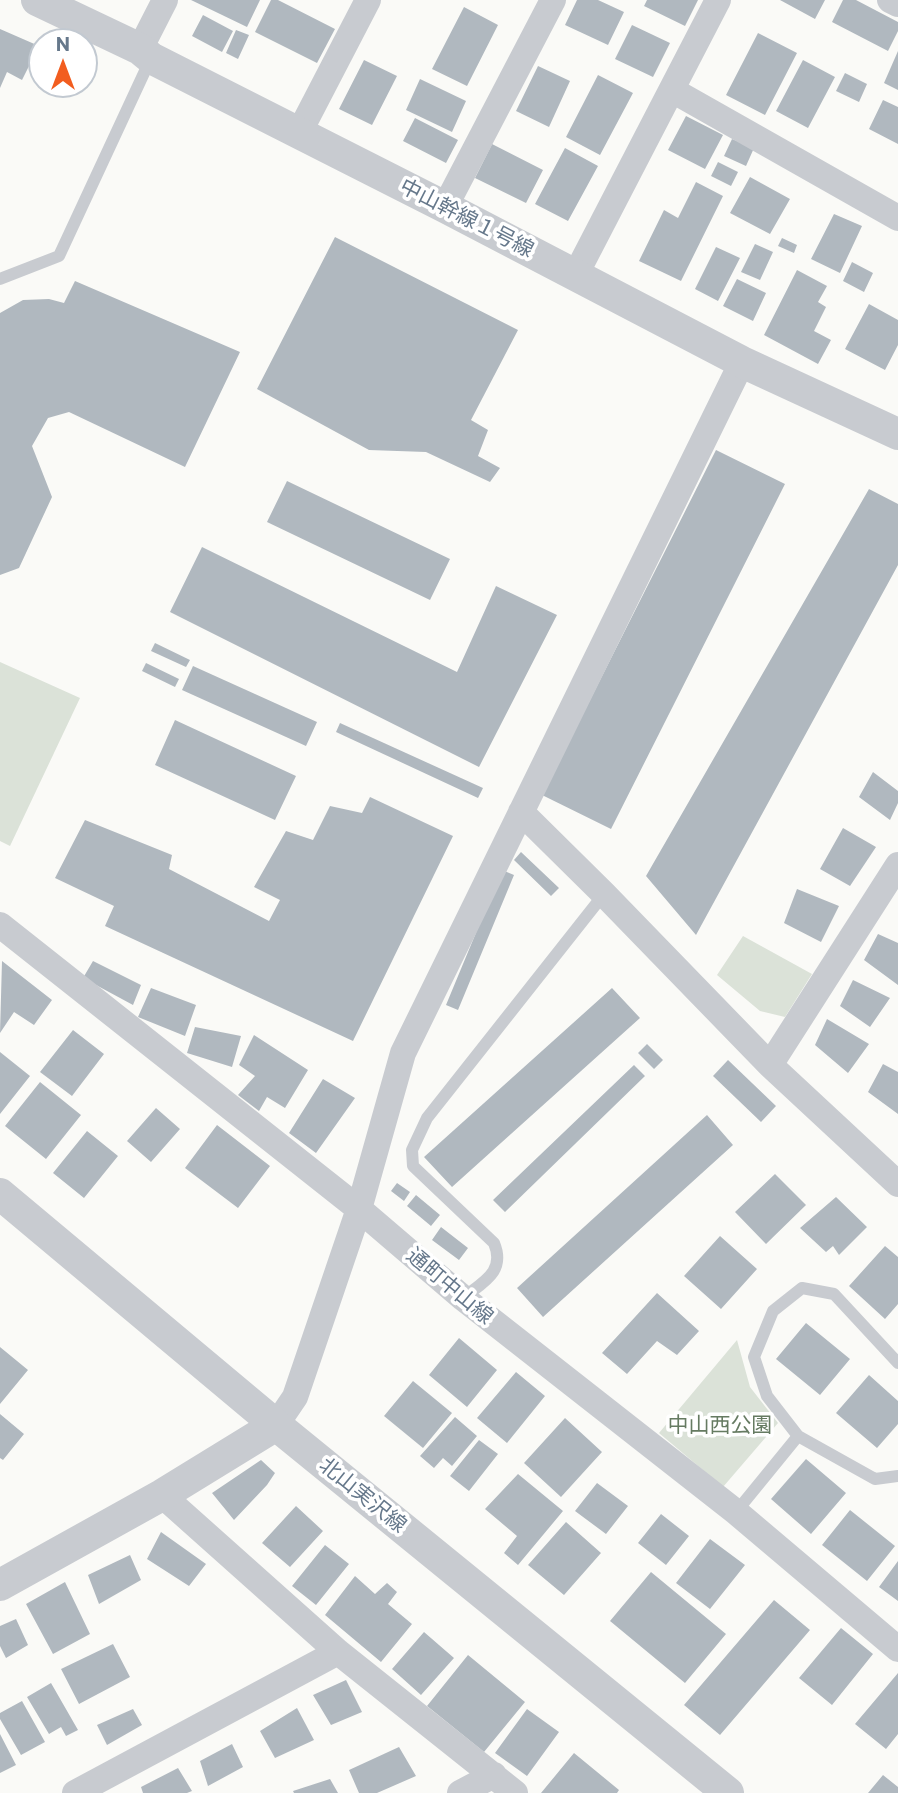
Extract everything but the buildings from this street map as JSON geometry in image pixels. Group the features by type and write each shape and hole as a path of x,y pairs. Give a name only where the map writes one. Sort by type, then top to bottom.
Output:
{"street":[{"name":"中山幹線１号線","path":"37,0 576,274 742,362 898,434"},
{"path":"145,54 165,0"},
{"path":"299,133 368,0"},
{"path":"445,207 553,0"},
{"path":"576,274 718,0"},
{"path":"890,0 898,4"},
{"path":"672,90 898,218"},
{"path":"0,1585 162,1495 276,1425 295,1397 359,1209 403,1053 742,362"},
{"path":"521,812 770,1065 897,1179"},
{"path":"770,1065 898,865"},
{"name":"通町中山線","path":"0,925 359,1209 463,1298 736,1512 898,1649"},
{"name":"北山実沢線","path":"0,1194 276,1425 728,1793"},
{"path":"162,1495 338,1652 515,1793"},
{"path":"75,1793 338,1652"},
{"path":"460,1793 494,1775"}],"lane":[{"path":"0,279 59,256 145,54"},
{"path":"463,1298 496,1268 500,1257 494,1243 413,1166 412,1150 426,1118 604,894"},
{"path":"898,1363 834,1294 802,1288 773,1311 754,1357 767,1396 798,1436 875,1479 898,1476"},
{"path":"736,1512 798,1436"}],"green space":[{"path":"0,662 80,698 10,846 0,841"},
{"path":"743,936 812,974 785,1017 760,1011 717,975"},
{"name":"中山西公園","path":"737,1340 750,1387 778,1423 723,1487 659,1433"}]}
